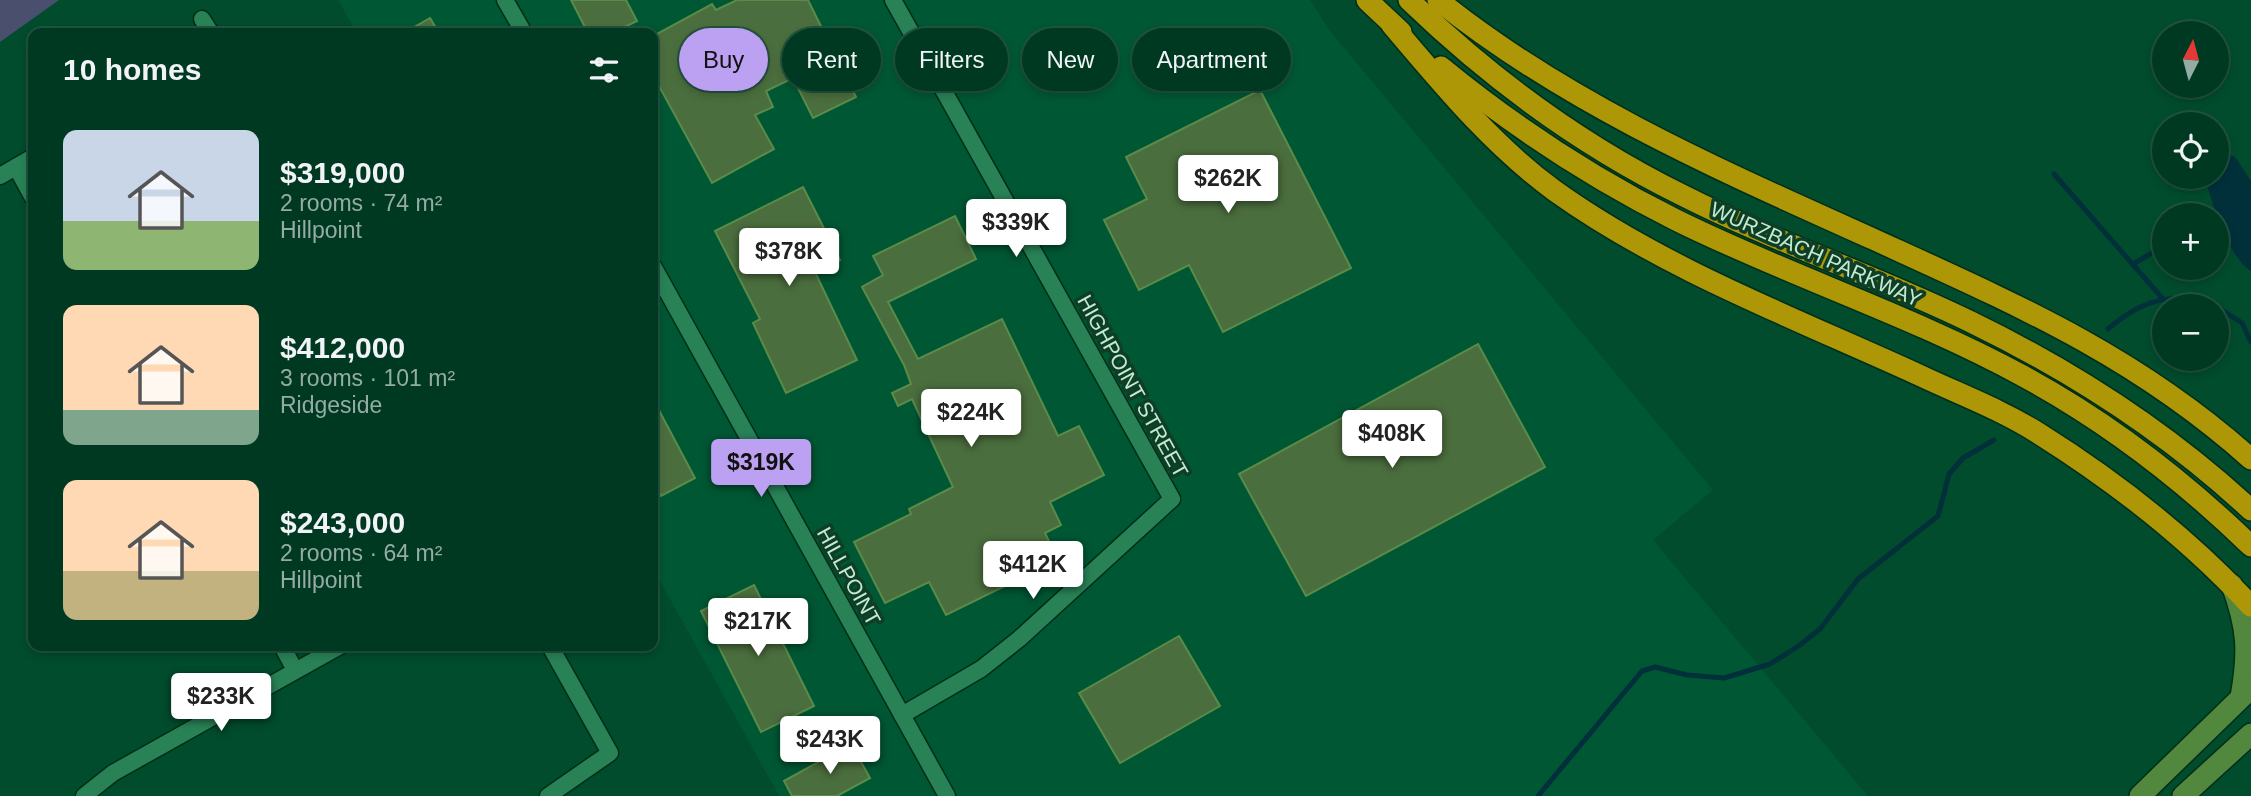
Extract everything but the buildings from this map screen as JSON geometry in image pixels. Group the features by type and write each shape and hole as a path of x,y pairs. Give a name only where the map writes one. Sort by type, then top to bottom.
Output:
{"highway":[{"name":"WURZBACH PARKWAY","path":"1367,0 1392,25 1481,100 1601,179 1676,220 1960,344 2082,412 2191,491 2251,546"},
{"name":"WURZBACH PARKWAY","path":"1409,0 1499,80 1613,158 1685,197 1969,321 2036,355 2105,396 2168,441 2251,510"},
{"path":"1438,0 1470,26 1562,86 1688,152 1994,293 2108,353 2154,381 2251,459"},
{"path":"1392,25 1465,110 1524,166 1556,191 1616,230 1756,302 1984,404 2037,432 2139,501 2241,588 2251,606"}],"main road":[{"path":"2140,796 2246,693 2247,637 2241,588"},
{"path":"2183,796 2249,737"}],"street":[{"path":"505,0 521,28"},
{"name":"HIGHPOINT STREET","path":"893,0 1172,499 1020,639 981,669 902,715"},
{"path":"202,19 208,28"},
{"path":"0,176 28,160"},
{"path":"16,167 28,189"},
{"name":"HILLPOINT","path":"658,275 947,796"},
{"path":"285,651 295,670"},
{"path":"84,796 113,774 331,651"},
{"path":"548,796 610,753 553,651"}],"shaded area":[{"path":"0,0 59,0 0,42"},
{"path":"338,0 1310,0 1330,31 1713,490 1653,540 1868,796 779,796 658,577 658,28 354,28"},
{"path":"2229,154 2236,158 2251,181 2251,271 2235,255 2229,244 2229,203 2213,203 2209,189 2229,189"}],"waterway":[{"path":"2054,174 2159,294"},
{"path":"2135,263 2152,253"},
{"path":"2108,329 2133,311 2152,303"},
{"path":"2229,315 2242,323 2251,342"},
{"path":"1538,796 1642,671 1655,667 1687,675 1724,678 1770,664 1800,645 1820,629 1858,579 1938,516 1949,474 1963,458 1994,440"}]}
